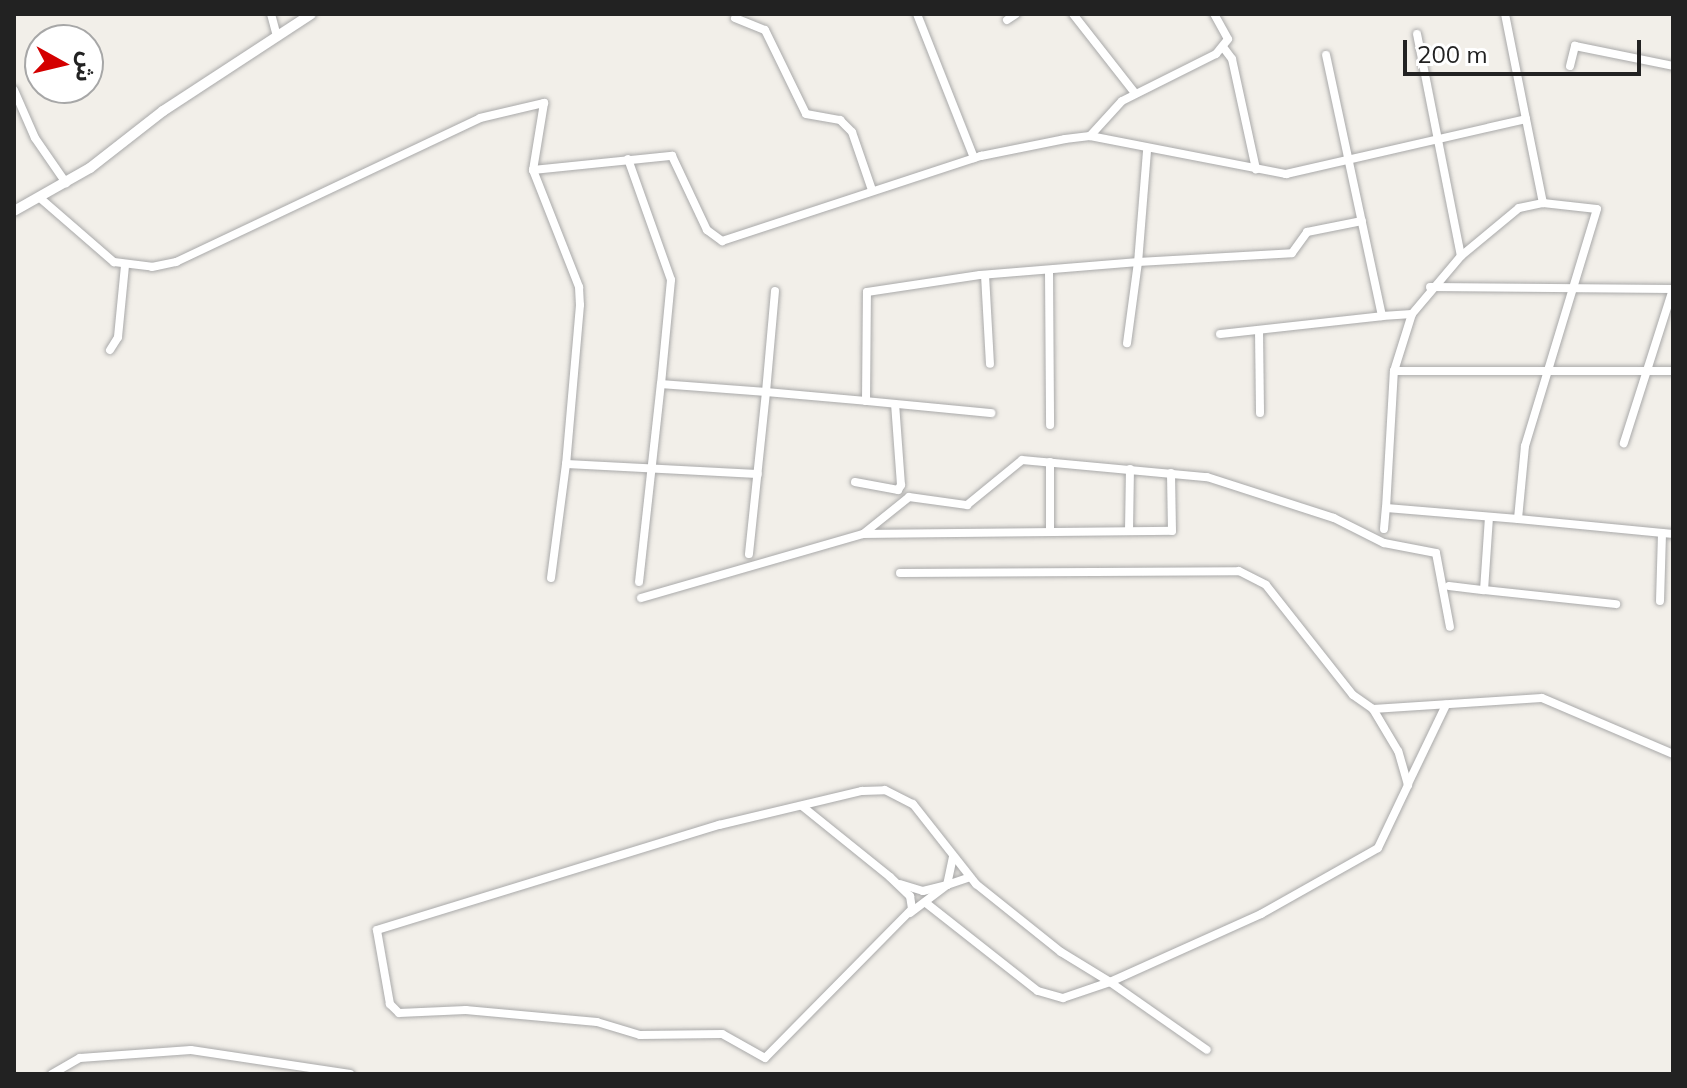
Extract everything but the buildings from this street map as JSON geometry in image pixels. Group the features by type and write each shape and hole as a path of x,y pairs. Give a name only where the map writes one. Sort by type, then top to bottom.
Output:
{"street":[{"path":"271,14 277,36"},
{"path":"14,211 66,183 311,14"},
{"path":"917,14 974,158"},
{"path":"1007,20 1016,14"},
{"path":"1073,14 1135,93"},
{"path":"1090,136 1135,93 1223,47 1228,39 1214,14"},
{"path":"1505,14 1543,203"},
{"path":"735,18 765,30 806,114 840,120 852,132 872,190"},
{"path":"1417,34 1461,256"},
{"path":"1570,66 1575,46 1673,66"},
{"path":"1223,47 1232,59 1256,169"},
{"path":"1326,55 1382,316"},
{"path":"14,90 35,138 66,183"},
{"path":"40,198 73,232 125,265 176,262 480,118 544,103 533,170 579,287 566,464 551,578"},
{"path":"533,170 672,156 707,230 722,241 974,158 1090,136 1147,151 1295,174 1526,119"},
{"path":"1127,343 1138,262 1147,151"},
{"path":"628,159 671,280 639,582"},
{"path":"1384,529 1394,371 1412,314 1430,287 1461,256 1519,208 1543,203 1592,203 1597,209 1525,446 1518,519"},
{"path":"866,401 867,292 985,275 1292,253 1307,232 1362,221"},
{"path":"110,350 118,337 125,265"},
{"path":"1049,271 1050,425"},
{"path":"985,275 990,364"},
{"path":"1430,287 1673,289 1624,443"},
{"path":"749,554 775,291"},
{"path":"1220,334 1412,314"},
{"path":"1259,330 1260,413"},
{"path":"1394,371 1673,371"},
{"path":"661,384 991,413"},
{"path":"855,482 898,490 901,485 895,404"},
{"path":"863,534 909,497 967,505 1022,460 1207,477 1334,518 1384,543 1436,553 1450,627"},
{"path":"1050,462 1050,532"},
{"path":"566,464 652,465 758,474"},
{"path":"1129,531 1130,469"},
{"path":"641,598 863,534 1172,531 1171,473"},
{"path":"1386,508 1673,534"},
{"path":"1484,590 1489,517"},
{"path":"1660,601 1662,533"},
{"path":"900,573 1239,571 1266,585 1353,695 1373,709 1398,751 1408,785"},
{"path":"1449,586 1616,604"},
{"path":"1373,709 1542,698 1673,754"},
{"path":"926,903 1038,991 1063,998 1110,982 1193,948 1361,863 1388,835 1446,705"},
{"path":"953,856 947,885 909,914 765,1058 722,1034 640,1035 597,1022 466,1010 399,1013 390,1004 377,930 719,825 885,790 913,804 970,877 1061,952 1207,1050"},
{"path":"802,806 910,896 909,914"},
{"path":"896,883 923,891 970,877"},
{"path":"52,1074 80,1058 191,1050 350,1074"}]}
